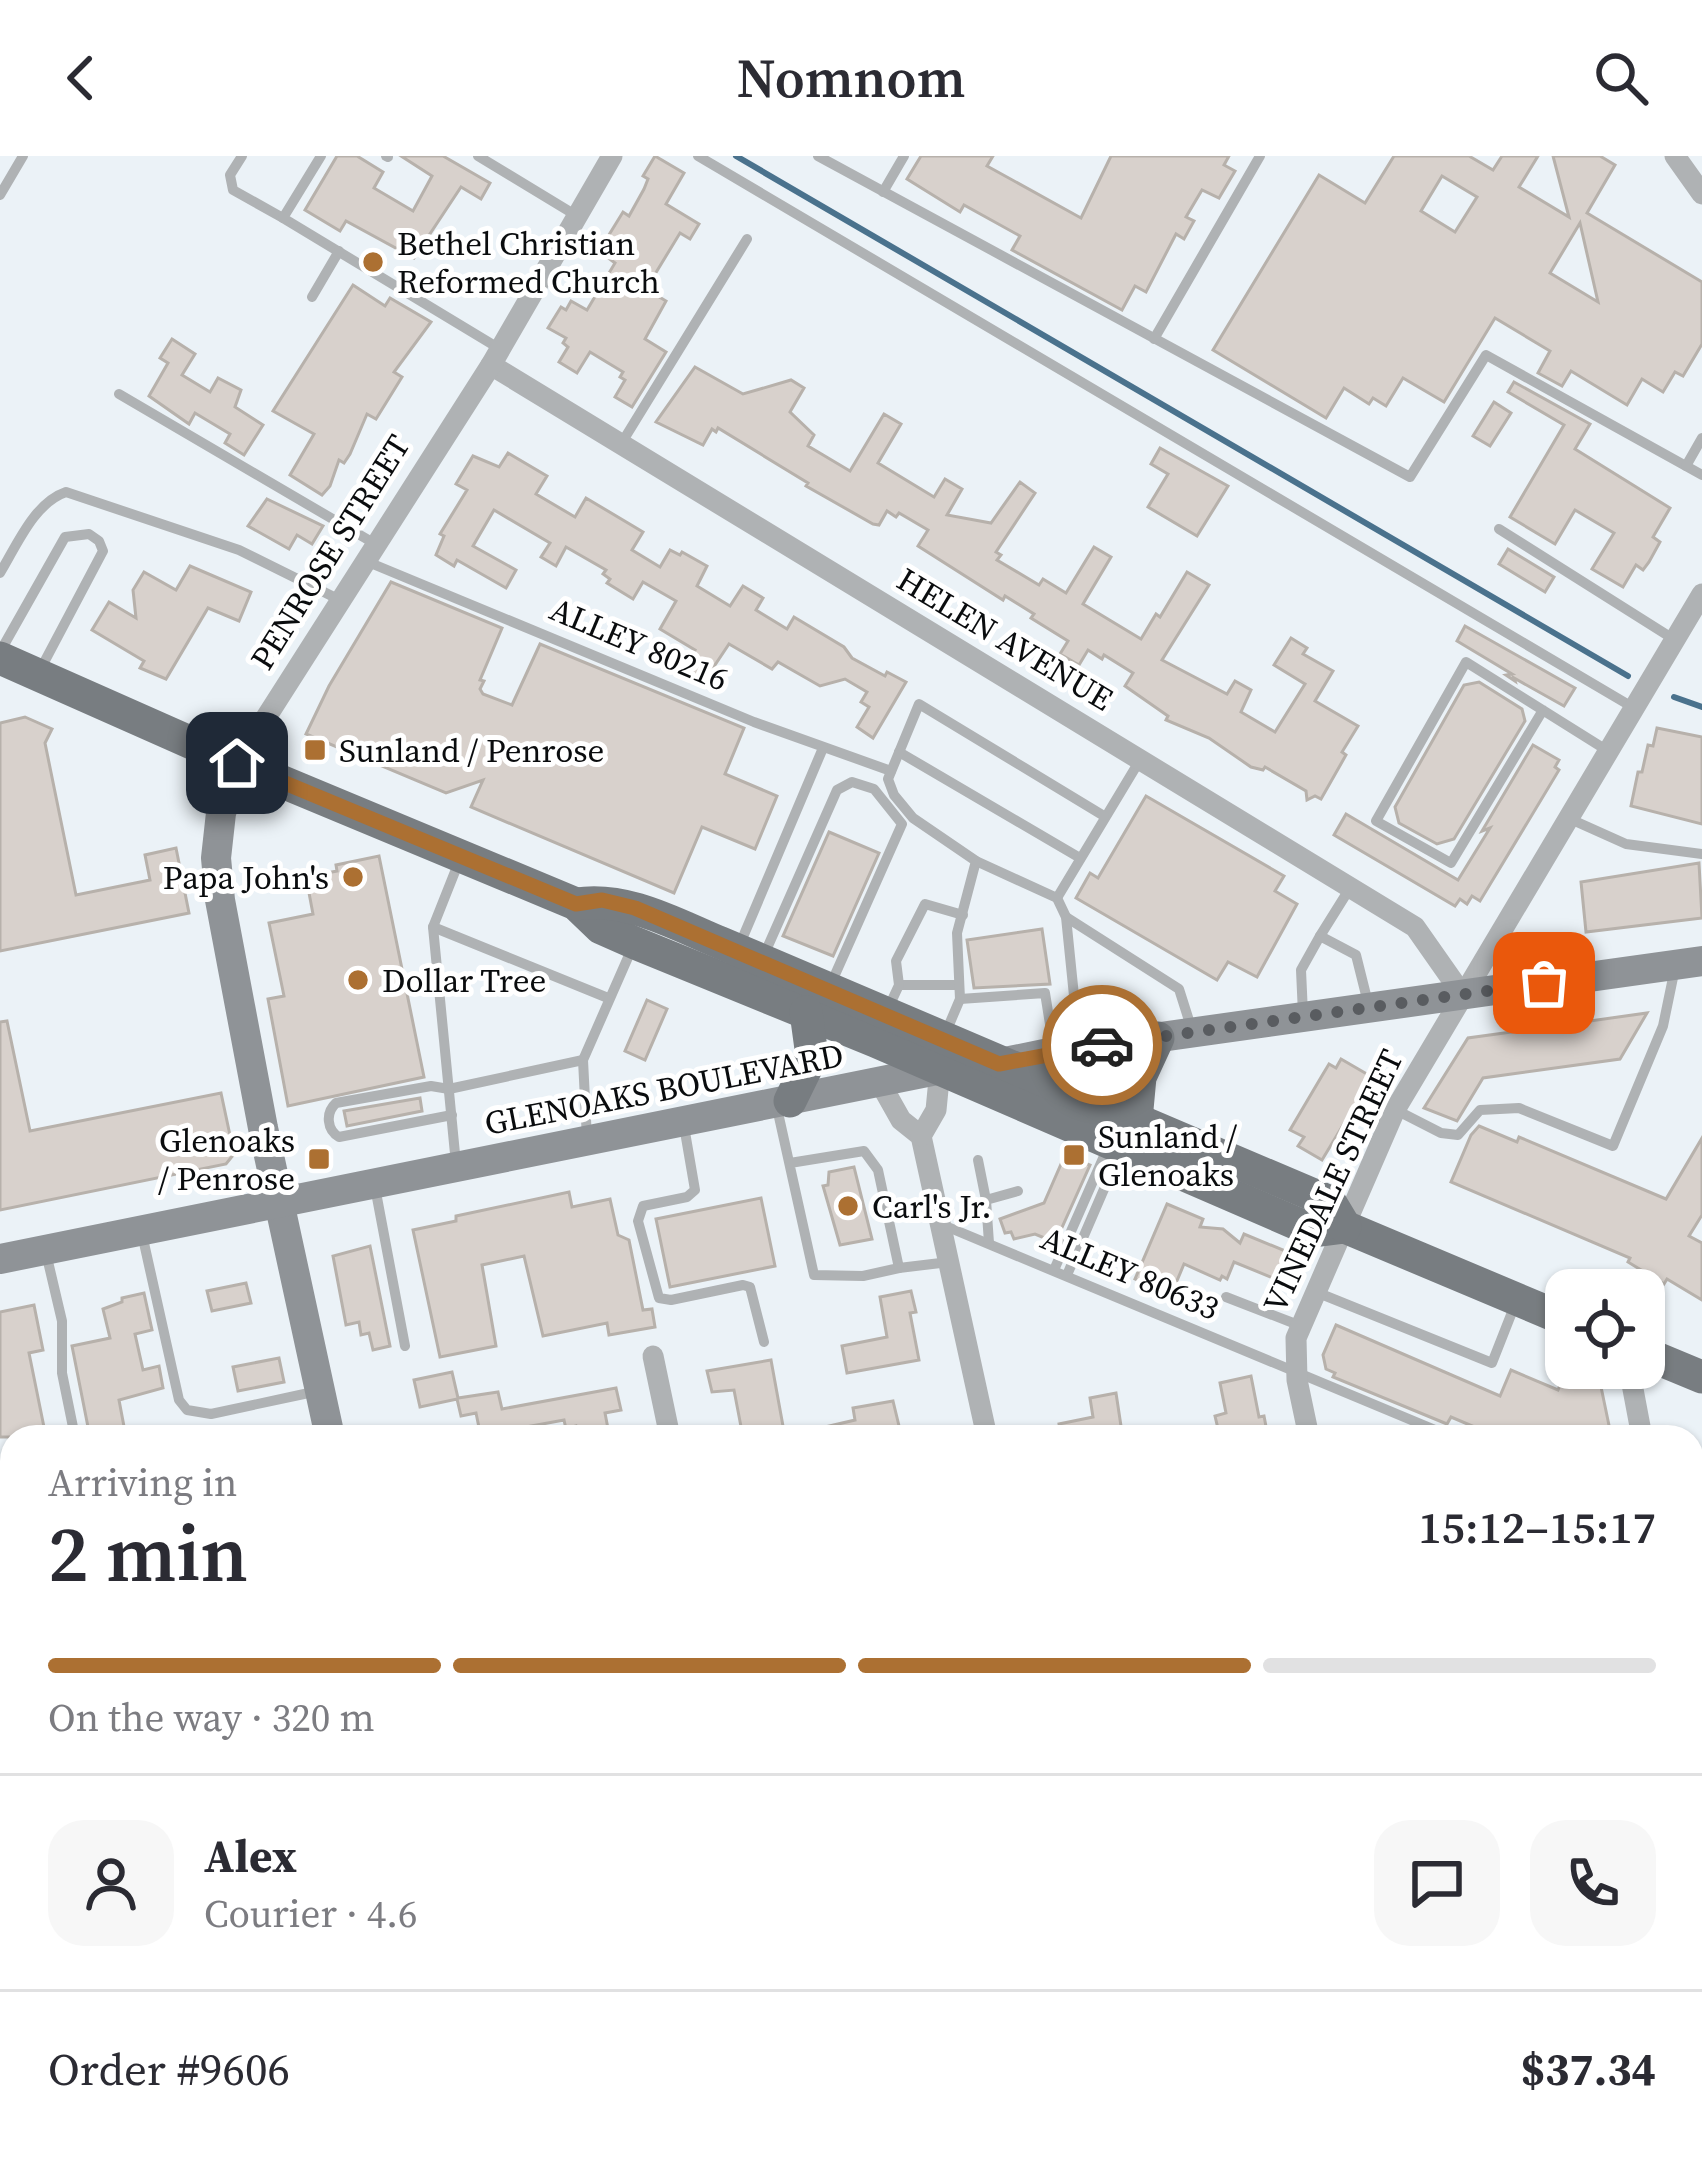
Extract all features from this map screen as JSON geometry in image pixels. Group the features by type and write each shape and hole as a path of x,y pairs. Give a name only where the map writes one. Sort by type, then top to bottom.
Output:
{"main road":[{"path":"0,655 237,763 576,904 601,928 634,943 817,1001 942,1054 1314,1231 1345,1227 1545,1312"},
{"name":"PENROSE STREET","path":"237,763 220,813 216,858 220,900 328,1425"},
{"path":"576,904 602,900 635,908 749,955 817,1001 892,999 942,1054 999,1064 1122,1138"},
{"path":"999,1064 1067,1050 1689,963"},
{"path":"783,1103 812,1056 817,1001"},
{"path":"1122,1138 1140,1077 1158,1038"},
{"name":"GLENOAKS BOULEVARD","path":"0,1259 783,1103 879,1081 942,1054"},
{"path":"1665,1362 1702,1377"}],"street":[{"name":"PENROSE STREET","path":"237,763 496,357 611,156"},
{"path":"1675,156 1702,194"},
{"name":"HELEN AVENUE","path":"496,357 621,444 1414,927 1462,994"},
{"name":"VINEDALE STREET","path":"1308,1425 1296,1338 1395,1110 1702,594"},
{"path":"921,1136 936,1110 942,1054"},
{"path":"879,1081 902,1120 921,1136 985,1425"},
{"path":"653,1356 667,1425"},
{"path":"1632,1389 1640,1425"}],"lane":[{"path":"0,195 23,156"},
{"path":"242,156 230,175 232,190 339,251 496,357"},
{"path":"283,218 321,156"},
{"path":"478,156 577,216"},
{"path":"698,156 1634,708"},
{"path":"818,156 1410,477 1486,355 1702,475"},
{"path":"883,192 904,156"},
{"path":"1154,339 1260,156"},
{"path":"621,444 747,239"},
{"path":"312,297 339,251"},
{"name":"ALLEY 80216","path":"119,394 372,554 823,748 885,770"},
{"path":"1685,466 1702,438"},
{"path":"0,573 39,511 66,492 239,550 343,602"},
{"path":"1499,529 1675,640"},
{"path":"0,655 65,537 89,534 103,551 37,674"},
{"path":"1543,710 1451,863 1376,821 1466,662 1543,710 1608,751"},
{"path":"874,788 899,752 920,704 1104,816"},
{"path":"749,955 823,748"},
{"path":"899,752 1080,858"},
{"path":"1057,898 1140,760"},
{"path":"885,770 904,818"},
{"path":"749,955 837,790 852,782 874,788 904,818 976,861 1057,898 1066,917 1067,1050"},
{"path":"817,1001 904,818"},
{"path":"1568,818 1626,844 1702,854"},
{"path":"456,1168 433,927 462,854"},
{"path":"942,1054 959,992 956,933 976,861"},
{"path":"1304,1017 1300,970 1350,888"},
{"path":"963,915 925,904 896,961 892,999 959,992 1045,993 1067,1050"},
{"path":"1066,917 1179,989 1193,1033"},
{"path":"433,927 608,998"},
{"path":"1320,936 1356,955 1369,1008"},
{"path":"587,1142 583,1060 634,943"},
{"path":"1395,1110 1441,1133 1458,1136 1480,1110 1519,1108 1612,1146 1689,963"},
{"path":"452,1115 340,1137 329,1122 329,1111 336,1103 431,1086 449,1089 583,1060"},
{"path":"783,1103 790,1163 814,1275 863,1276 951,1262"},
{"path":"684,1123 695,1190 687,1197 643,1206 638,1221 659,1298 750,1287 764,1342"},
{"path":"1054,1270 1122,1138"},
{"path":"1067,1275 1122,1138"},
{"path":"790,1163 864,1151 878,1170 898,1268"},
{"path":"977,1160 989,1243"},
{"path":"374,1184 405,1346"},
{"path":"986,1200 1018,1190"},
{"name":"ALLEY 80633","path":"943,1225 1424,1425"},
{"path":"142,1231 179,1400 187,1410 211,1414 320,1390"},
{"path":"45,1250 62,1321 62,1373 72,1425"},
{"path":"1316,1292 1492,1363 1517,1300"},
{"path":"1226,1297 1301,1326"}],"building":[{"path":"337,156 357,156 383,172 374,188 413,211 432,176 401,156 443,156 490,183 481,199 461,187 414,258 346,221 340,231 305,210"},
{"path":"655,156 684,173 666,204 699,224 690,239 680,233 646,289 666,301 645,339 666,352 632,407 615,397 625,380 620,377 623,372 590,352 577,373 559,362 568,347 563,343 566,338 548,328 561,307 566,310 571,301 587,310 615,263 607,257 613,242 607,238 623,212 629,216"},
{"path":"921,156 993,156 987,166 1081,218 1111,156 1229,156 1224,165 1235,171 1219,198 1202,190 1186,217 1194,221 1184,239 1176,234 1146,292 1135,286 1122,310 1012,250 1020,236 964,205 960,212 907,179"},
{"path":"1394,156 1469,156 1493,170 1502,156 1538,156 1519,187 1569,217 1553,156 1600,156 1615,165 1587,213 1702,282 1702,344 1683,376 1675,372 1663,392 1642,379 1627,405 1571,371 1562,386 1538,373 1550,351 1495,318 1444,402 1403,378 1386,406 1373,398 1369,404 1344,388 1326,418 1213,350 1319,175 1365,203","holes":["1442,176 1477,197 1455,232 1421,211","1580,223 1598,302 1550,273"]},
{"path":"353,285 385,306 390,298 431,322 394,372 402,377 376,419 367,414 350,454 344,463 339,460 322,495 290,475 314,434 273,411"},
{"path":"172,339 195,354 182,375 210,392 218,378 241,390 235,407 263,425 244,455 225,443 230,434 195,413 189,424 149,396 168,363 160,358"},
{"path":"695,367 743,394 791,380 804,388 790,412 814,435 808,446 850,471 884,414 901,424 878,463 934,497 945,479 962,489 947,515 991,523 1020,482 1035,493 996,552 1001,555 997,560 1039,585 1043,579 1066,593 1094,547 1111,557 1083,604 1141,639 1187,572 1209,585 1162,660 1227,694 1235,681 1251,690 1241,712 1275,732 1305,684 1274,665 1291,638 1307,648 1303,654 1333,671 1315,701 1358,726 1321,799 1307,800 1306,791 1265,767 1251,767 1209,738 1166,720 1168,716 1125,686 1133,673 1104,655 1102,659 1088,650 1079,665 1060,654 1068,641 1031,618 1034,614 918,546 928,530 899,513 896,517 887,511 879,525 873,524 718,428 716,432 712,429 703,445 656,422"},
{"path":"1514,382 1590,424 1575,449 1670,508 1653,537 1660,542 1649,562 1643,570 1636,565 1623,587 1592,569 1614,533 1575,510 1555,544 1510,517 1564,425 1508,392"},
{"path":"1494,402 1511,413 1490,446 1473,436"},
{"path":"1160,448 1228,486 1197,536 1148,507 1168,474 1151,464"},
{"path":"508,453 547,476 536,494 575,517 586,498 643,532 632,550 660,567 670,550 682,552 707,566 697,586 730,606 743,586 763,598 756,610 787,629 794,617 844,647 852,658 906,682 873,738 857,727 869,707 861,702 867,692 845,679 820,686 778,662 772,669 729,644 703,683 682,669 695,650 660,629 676,601 643,582 633,599 607,583 606,570 566,547 556,566 541,557 550,543 494,510 473,546 516,570 506,588 457,560 454,566 436,555 444,536 440,534 467,490 456,484 473,456 499,467"},
{"path":"267,499 323,526 312,544 297,535 289,549 248,526"},
{"path":"1508,549 1554,577 1545,592 1499,564"},
{"path":"190,566 251,592 239,621 208,608 166,679 140,668 144,661 92,630 109,602 136,618 133,590 144,572 176,590"},
{"path":"391,582 502,628 480,680 484,681 483,694 512,705 540,644 744,728 725,774 777,796 755,849 702,827 674,893 471,807 483,780 446,793 306,734"},
{"path":"1465,626 1575,688 1564,706 1515,681 1506,675 1512,674 1457,641"},
{"path":"1479,682 1522,709 1525,721 1454,839 1437,844 1399,823 1395,807 1464,685"},
{"path":"25,717 52,729 45,743 76,895 150,880 145,855 176,848 189,913 0,951 0,723"},
{"path":"1657,728 1702,737 1702,824 1631,806 1638,772 1642,772"},
{"path":"1533,745 1559,760 1555,767 1559,770 1480,901 1472,896 1467,904 1460,899 1455,906 1334,835 1346,814 1458,880"},
{"path":"1146,796 1284,876 1275,891 1297,904 1257,977 1228,962 1217,980 1076,898 1090,873 1098,878"},
{"path":"829,832 879,853 833,956 783,936"},
{"path":"379,856 424,1077 288,1106 268,999 284,996 269,923 313,914 306,877"},
{"path":"1699,863 1702,918 1586,932 1581,882"},
{"path":"1042,929 1050,984 974,988 967,940"},
{"path":"647,1000 667,1009 645,1060 625,1051"},
{"path":"1647,1013 1620,1059 1483,1078 1457,1121 1424,1108 1468,1038"},
{"path":"7,1021 30,1131 221,1093 234,1154 226,1164 0,1210 0,1022"},
{"path":"1341,1059 1372,1077 1322,1160 1298,1146 1304,1137 1290,1130 1329,1064 1336,1068"},
{"path":"420,1098 422,1111 347,1126 344,1111"},
{"path":"1479,1126 1517,1142 1519,1137 1666,1199 1702,1138 1702,1215 1689,1236 1702,1243 1702,1300 1667,1279 1665,1282 1665,1269 1639,1269 1628,1262 1630,1258 1451,1182"},
{"path":"1065,1155 1090,1165 1059,1234 1047,1239 1035,1234 1014,1239 1011,1232 1005,1233 1000,1219 1044,1203"},
{"name":"Carl's Jr.","path":"854,1167 872,1239 840,1245 823,1186 828,1185 829,1172"},
{"path":"569,1192 572,1207 610,1199 618,1235 629,1240 643,1310 652,1309 655,1327 609,1335 607,1323 543,1336 524,1256 482,1265 496,1346 440,1357 413,1230"},
{"path":"761,1198 775,1266 670,1287 656,1219"},
{"path":"1167,1204 1203,1219 1200,1227 1223,1229 1240,1243 1244,1234 1295,1255 1299,1261 1290,1285 1234,1262 1227,1279 1222,1276 1220,1280 1184,1264 1171,1295 1135,1279"},
{"path":"370,1246 390,1346 373,1350 369,1333 361,1335 359,1322 346,1325 333,1256"},
{"path":"246,1283 251,1303 212,1311 207,1291"},
{"path":"911,1291 919,1360 847,1373 842,1346 887,1337 880,1297"},
{"path":"144,1293 152,1330 135,1334 143,1370 159,1366 163,1388 119,1400 124,1425 88,1425 72,1346 110,1338 103,1309"},
{"path":"34,1305 43,1350 29,1353 44,1425 0,1425 0,1312"},
{"path":"1336,1325 1500,1396 1511,1370 1545,1384 1545,1389 1601,1389 1609,1425 1470,1425 1451,1417 1447,1424 1333,1377 1335,1373 1326,1369 1323,1355"},
{"path":"279,1358 284,1382 238,1391 233,1367"},
{"path":"771,1360 783,1425 741,1425 734,1390 712,1392 707,1371"},
{"path":"452,1372 458,1398 498,1392 502,1409 616,1388 621,1410 605,1413 607,1425 565,1425 564,1420 478,1425 476,1413 461,1416 457,1399 420,1407 414,1380"},
{"path":"1251,1376 1259,1417 1264,1416 1266,1425 1217,1425 1215,1416 1226,1413 1220,1383"},
{"path":"1116,1393 1121,1425 1059,1425 1093,1417 1090,1398"},
{"path":"893,1401 899,1425 834,1425 855,1420 853,1408"}],"waterway":[{"path":"736,156 1628,676"},
{"path":"1674,697 1702,707"}],"way so far":[{"path":"1102,1045 1544,983"}],"place":[{"name":"Bethel Christian Reformed Church","path":"373,262"},
{"name":"Sunland / Penrose","path":"315,750"},
{"name":"Papa John's","path":"353,877"},
{"name":"Dollar Tree","path":"358,980"},
{"name":"Sunland / Glenoaks","path":"1074,1155"},
{"name":"Glenoaks / Penrose","path":"319,1159"},
{"name":"Carl's Jr.","path":"848,1206"}],"route":[{"path":"237,763 576,904 602,900 635,908 999,1064 1102,1045"}]}
